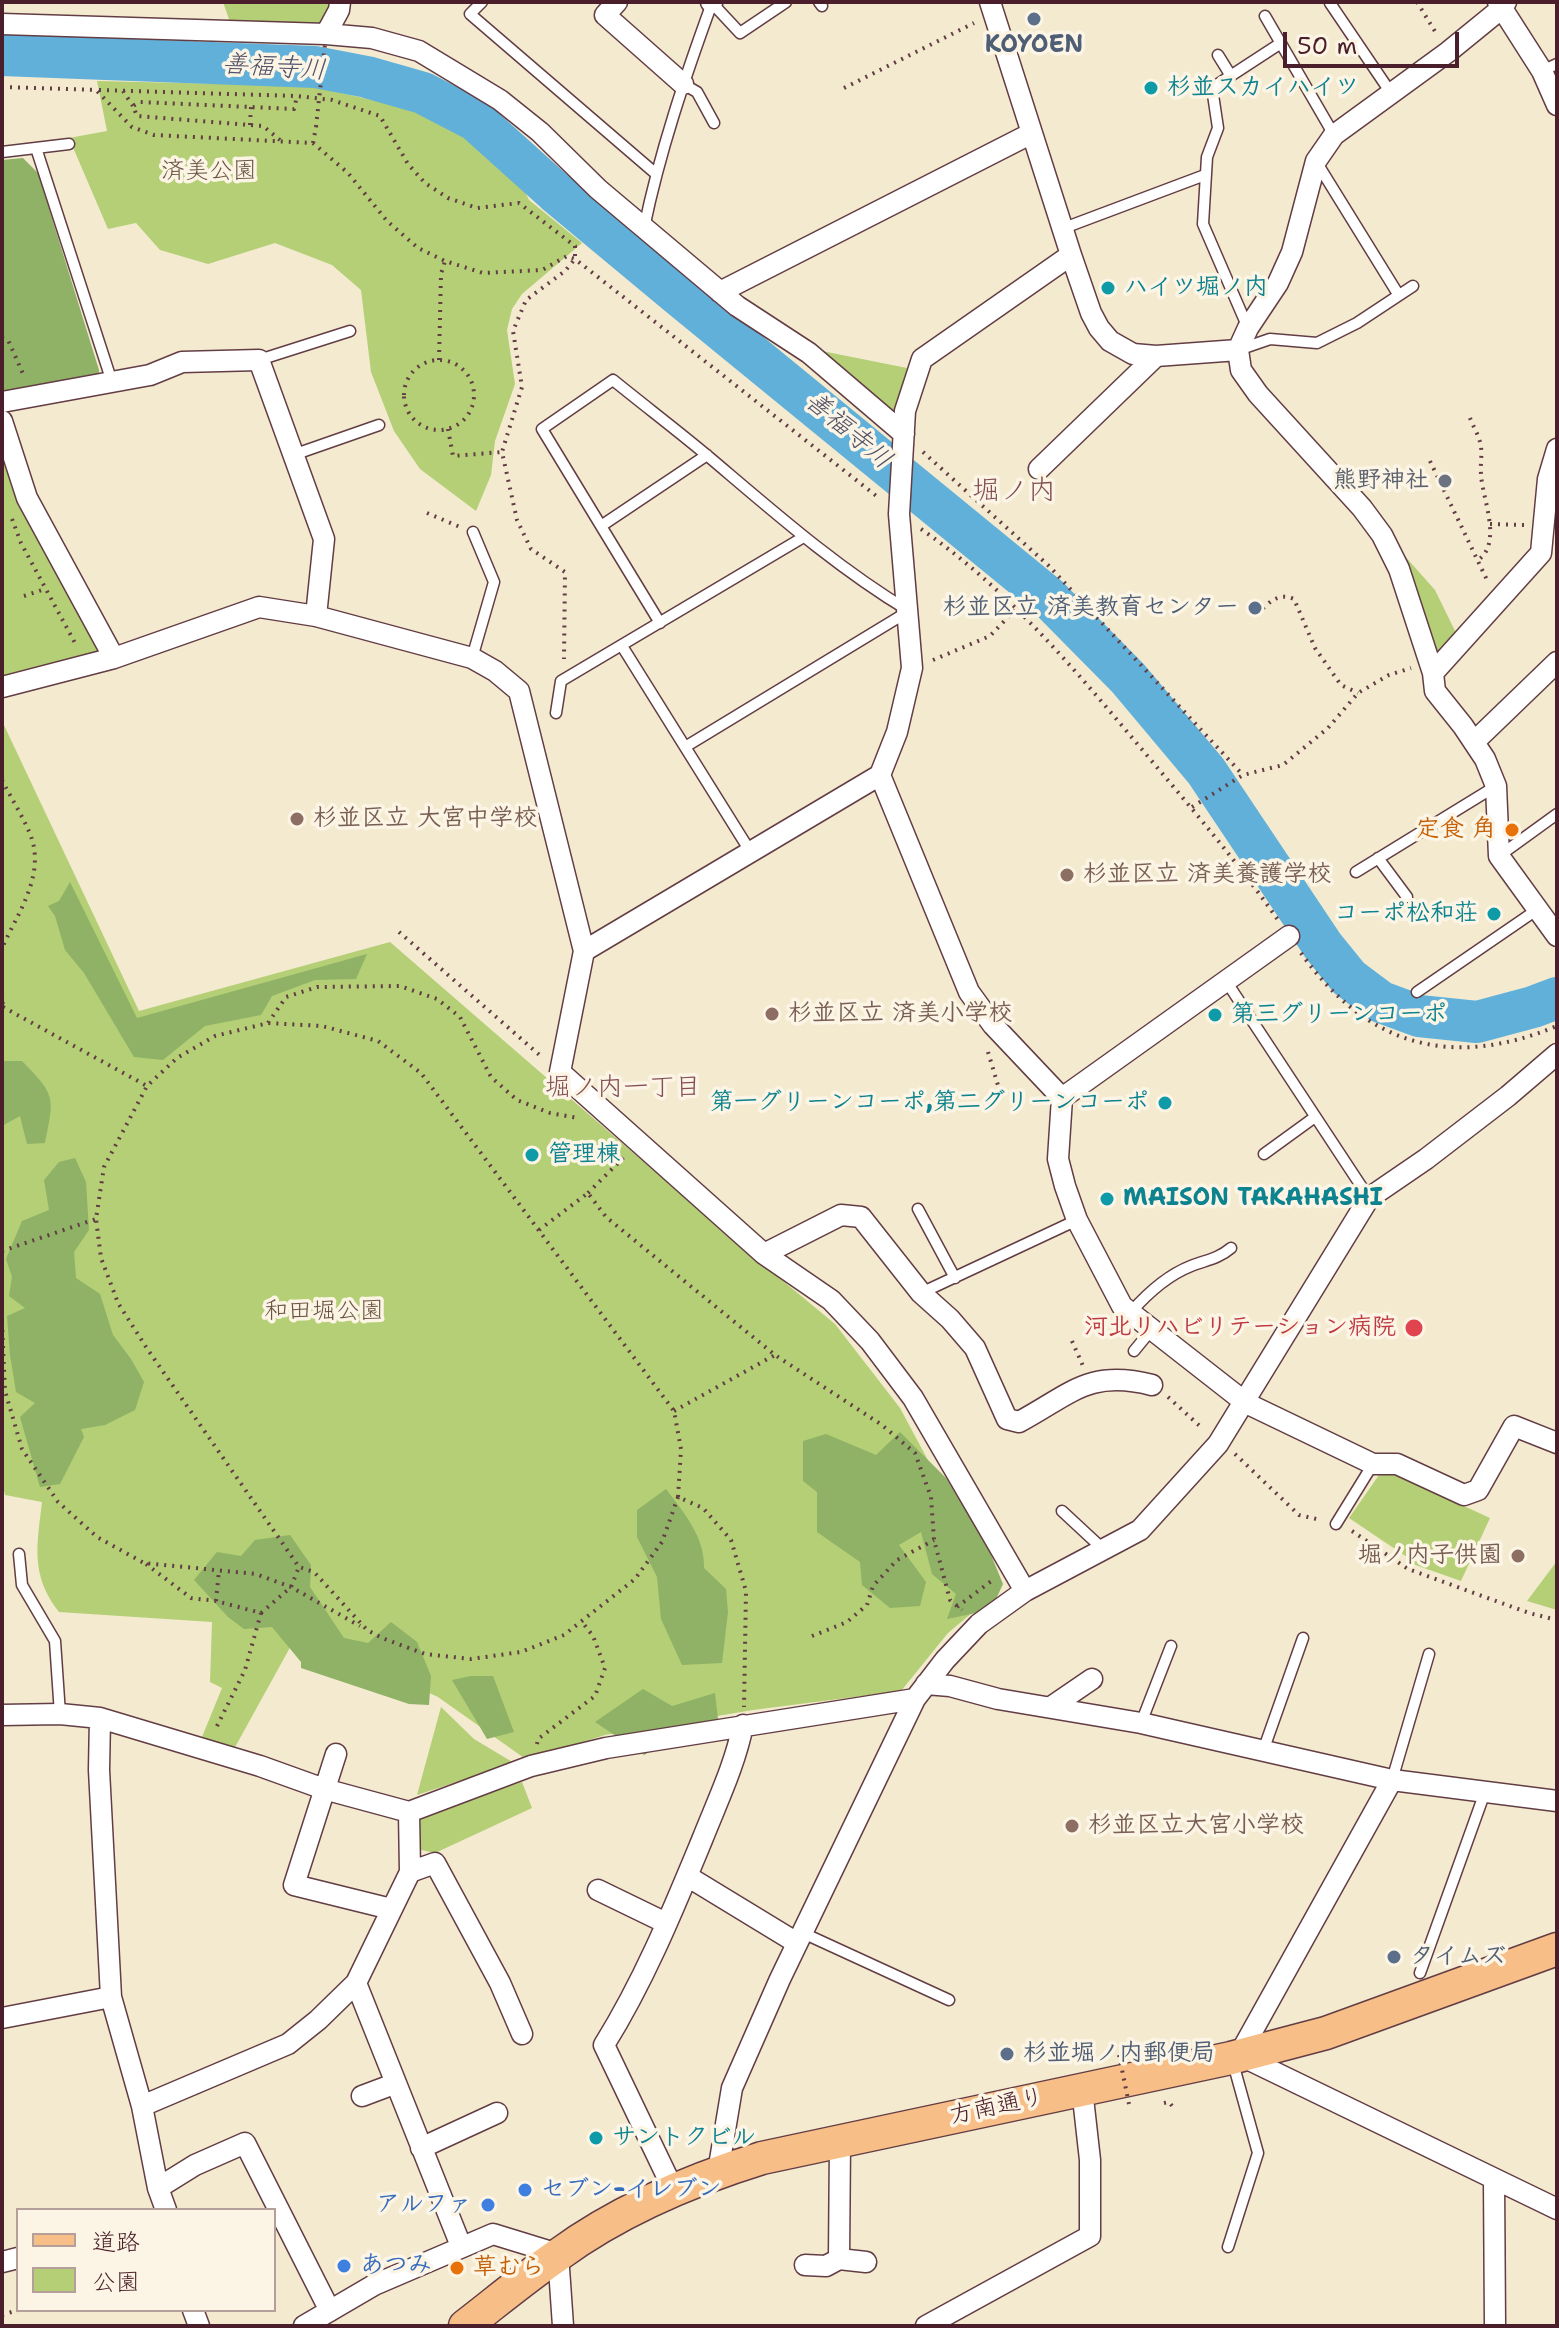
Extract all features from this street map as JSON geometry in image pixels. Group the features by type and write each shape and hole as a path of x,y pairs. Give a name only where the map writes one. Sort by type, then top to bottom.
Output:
{"main road":[{"name":"方南通り","path":"465,2326 558,2254 599,2228 718,2172 762,2158 1235,2056 1326,2033 1557,1949"}],"street":[{"path":"326,39 340,2"},
{"path":"617,2 605,15 683,84"},
{"path":"1557,105 1550,68 1502,4 1448,52 1334,135 1316,161 1292,252 1278,283 1248,328 1238,350 1241,370 1258,394 1362,508 1382,535 1399,569 1433,673 1435,691 1485,759 1496,786 1499,856 1557,936"},
{"path":"993,9 1091,313 1110,341 1133,354 1156,356 1238,350"},
{"path":"2,24 326,39 372,38 419,51 500,100 540,132 598,189 644,228 737,306 809,353 904,440"},
{"path":"720,292 1032,133"},
{"path":"584,951 880,775 897,732 912,668 900,508 905,411 922,359 1071,255"},
{"path":"1039,469 1156,356"},
{"path":"2,402 150,375 182,362 259,360 324,539 316,616"},
{"path":"2,421 27,498 114,658"},
{"path":"1433,673 1541,553 1548,479 1557,449"},
{"path":"2,687 114,658 259,607 316,616 472,658 495,671 519,691 584,951 560,1072 764,1254 831,1300 870,1341 913,1398 1025,1591"},
{"path":"1474,742 1557,662"},
{"path":"880,775 969,992 993,1025 1062,1098 1058,1159 1077,1220 1122,1306 1246,1403 1373,1464 1397,1464 1464,1495 1478,1490 1514,1426 1557,1443"},
{"path":"1062,1098 1289,936"},
{"path":"718,2172 732,2088 800,1938 921,1691 979,1624 1025,1591 1140,1530 1218,1444 1246,1403 1369,1198 1426,1159 1557,1054"},
{"path":"764,1254 841,1215 861,1217 921,1293 950,1319 975,1348 1007,1419 1019,1422 1074,1388 1098,1381 1127,1379 1152,1385"},
{"path":"1051,1707 1092,1679"},
{"path":"2,1715 60,1714 100,1718 324,1789 409,1812 531,1766 606,1748 950,1686 998,1699 1141,1723 1392,1780 1556,1796"},
{"path":"100,1718 99,1770 111,1997 142,2106 158,2188 165,2208"},
{"path":"674,2191 604,2045 633,1994 687,1876 737,1755 743,1725"},
{"path":"336,1754 294,1885 391,1909"},
{"path":"1392,1780 1235,2056 1557,2209"},
{"path":"142,2106 288,2044 356,1983 410,1872 409,1812"},
{"path":"410,1872 435,1863 500,1983 522,2034"},
{"path":"687,1876 800,1938"},
{"path":"598,1890 666,1923"},
{"path":"356,1983 461,2246"},
{"path":"2,2018 111,1997"},
{"path":"362,2096 394,2084"},
{"path":"926,2326 1090,2236 1090,2160 1082,2089"},
{"path":"421,2148 497,2113"},
{"path":"839,2259 840,2141"},
{"path":"158,2188 195,2165 245,2143 330,2311"},
{"path":"1494,2180 1495,2326"},
{"path":"304,2326 374,2285 493,2234 558,2254 563,2326"},
{"path":"805,2265 826,2266 839,2259 866,2262"}],"lane":[{"path":"482,2 470,14 655,173"},
{"path":"644,228 655,173 712,2 740,33 786,2"},
{"path":"1330,3 1391,93"},
{"path":"1265,16 1334,135"},
{"path":"1248,328 1203,224 1207,157 1218,128 1212,88 1281,43"},
{"path":"1218,55 1231,76"},
{"path":"683,84 697,92 714,123"},
{"path":"2,152 69,144"},
{"path":"36,148 112,382"},
{"path":"1316,161 1398,294"},
{"path":"1064,228 1205,175"},
{"path":"1238,350 1270,339 1317,343 1357,323 1413,286"},
{"path":"259,360 350,331"},
{"path":"660,623 542,429 613,380 707,455 802,538 869,587 909,611 685,747"},
{"path":"293,455 379,425"},
{"path":"601,526 707,455"},
{"path":"472,658 494,582 473,532"},
{"path":"556,713 561,681 802,538"},
{"path":"622,646 750,851"},
{"path":"1356,872 1496,786"},
{"path":"1499,856 1557,814"},
{"path":"1378,858 1407,897"},
{"path":"1417,992 1538,909"},
{"path":"1226,981 1369,1198"},
{"path":"1264,1154 1315,1117"},
{"path":"918,1209 955,1278"},
{"path":"921,1293 1077,1220"},
{"path":"1131,1312 1145,1296 1189,1266 1219,1258 1231,1248"},
{"path":"1134,1351 1152,1329"},
{"path":"1336,1524 1373,1464"},
{"path":"1062,1511 1104,1550"},
{"path":"19,1554 22,1585 55,1641 60,1714"},
{"path":"1263,1751 1303,1638"},
{"path":"1141,1723 1171,1646"},
{"path":"1392,1780 1429,1654"},
{"path":"1420,1973 1485,1790"},
{"path":"800,1938 949,2000"},
{"path":"1228,2247 1258,2153 1235,2056"}],"path":[{"path":"1417,2 1448,52"},
{"path":"844,88 967,26 993,9"},
{"path":"313,143 326,39"},
{"path":"2,87 297,96 332,100 380,116 408,164 425,183 448,198 477,208 519,203 575,246 575,259 565,271 526,300 513,331 522,387 502,452 517,520 531,549 565,572 566,646 561,681"},
{"path":"96,90 132,127 154,135 313,143 348,173 387,221 418,248 445,261 483,273 514,273 542,270 567,256 575,259 980,573 1097,693 1194,805 1321,981 1362,1017 1398,1037 1439,1048 1488,1046 1557,1026"},
{"path":"123,91 137,116 263,126 282,142"},
{"path":"133,106 140,102 294,109 297,96"},
{"path":"250,125 251,107"},
{"path":"439,360 441,274 445,261"},
{"path":"2,338 8,340 33,396"},
{"path":"439,360 461,367 473,385 473,408 467,417 448,429 426,428 416,421 404,400 409,377 417,368 439,360"},
{"path":"1470,418 1481,445 1481,475 1489,524 1489,540 1484,556 1478,560"},
{"path":"448,429 453,456 502,452"},
{"path":"904,440 1049,566 1243,775"},
{"path":"1430,461 1487,580"},
{"path":"427,513 473,532"},
{"path":"1489,524 1543,525"},
{"path":"24,596 45,589"},
{"path":"1257,614 1277,597 1294,599 1315,648 1341,685 1358,693"},
{"path":"912,668 979,642 1016,609"},
{"path":"1194,805 1243,775 1283,765 1328,728 1358,693 1389,675 1421,665 1433,673"},
{"path":"2,780 34,846 35,871 2,948"},
{"path":"399,932 560,1072"},
{"path":"268,1023 286,997 317,987 400,986 437,999 460,1017 491,1077 517,1100 550,1113 581,1118"},
{"path":"2,994 2,1008 147,1086"},
{"path":"144,1563 256,1574 291,1587 367,1630 425,1654 471,1659 521,1652 564,1635 635,1579 662,1542 678,1497 681,1449 674,1411 421,1073 378,1041 322,1026 268,1023 215,1036 177,1058 147,1086 104,1167 96,1219 101,1258 118,1303 148,1350 299,1567 314,1572 367,1630"},
{"path":"539,1230 588,1193 639,1142"},
{"path":"588,1193 606,1217 775,1355 882,1425 915,1453 931,1497 934,1540 950,1600 979,1624"},
{"path":"2,1251 96,1219"},
{"path":"2,1322 5,1391 22,1449 58,1502 97,1537 144,1563 191,1598 261,1613"},
{"path":"674,1411 775,1355"},
{"path":"678,1497 703,1508 731,1540 746,1591 743,1725"},
{"path":"1299,1515 1350,1529 1408,1569 1529,1613 1557,1620"},
{"path":"812,1636 847,1622 867,1605 873,1586 897,1560 934,1540"},
{"path":"205,1749 245,1670 261,1613 291,1587 299,1567"},
{"path":"957,1607 1010,1567"},
{"path":"216,1601 219,1570"},
{"path":"531,1766 538,1739 595,1696 605,1668 593,1636 582,1622"},
{"path":"1119,2055 1130,2109"}],"green space":[{"path":"223,2 332,2 329,25 231,25"},
{"name":"済美公園","path":"97,81 310,86 381,102 405,99 454,122 487,145 514,169 529,200 582,243 522,294 512,309 507,330 515,384 495,441 491,475 476,511 420,469 394,431 371,372 361,290 332,265 275,243 208,264 160,250 136,223 108,229 69,138 107,131"},
{"path":"23,158 38,173 99,370 99,379 2,396 2,160"},
{"path":"817,350 907,368 894,416"},
{"path":"2,449 102,651 2,681"},
{"path":"1395,545 1435,590 1458,637 1437,661"},
{"name":"和田堀公園","path":"2,721 139,1011 390,942 835,1324 900,1408 998,1591 948,1633 901,1691 753,1710 605,1735 527,1760 438,1697 298,1633 234,1749 202,1737 222,1688 210,1682 212,1622 59,1612 43,1585 40,1572 38,1546 42,1502 5,1495 2,1483"},
{"path":"70,882 137,1018 367,954 356,979 315,980 272,996 261,1015 205,1026 163,1060 134,1057 84,973 65,950 55,916 48,906 59,901"},
{"path":"2,1061 22,1061 46,1089 51,1105 45,1143 27,1144 20,1116 2,1126"},
{"path":"75,1158 86,1182 89,1230 74,1252 76,1278 100,1294 113,1335 144,1382 135,1410 105,1425 81,1429 84,1437 60,1484 40,1487 20,1417 35,1403 16,1392 10,1355 7,1316 25,1308 9,1296 12,1277 6,1259 22,1221 49,1210 44,1180 59,1162"},
{"path":"900,1432 946,1478 987,1545 1003,1584 991,1610 947,1619 956,1594 932,1574 921,1532 899,1545 926,1582 920,1606 890,1608 862,1585 860,1562 817,1532 817,1492 803,1481 803,1441 826,1434 876,1455"},
{"path":"1394,1474 1490,1518 1461,1581 1407,1562 1407,1557 1349,1518 1379,1475"},
{"path":"666,1489 697,1536 704,1568 726,1589 728,1612 722,1663 682,1665 661,1619 657,1577 637,1537 637,1510"},
{"path":"290,1535 311,1565 310,1587 344,1638 368,1643 391,1622 417,1642 431,1676 429,1705 409,1704 301,1668 301,1662 272,1627 244,1629 228,1617 194,1580 217,1552 241,1556 255,1540"},
{"path":"1557,1561 1557,1610 1527,1601"},
{"path":"493,1676 514,1732 487,1739 452,1680"},
{"path":"643,1689 672,1706 715,1693 720,1737 667,1742 644,1755 595,1722"},
{"path":"441,1707 474,1739 514,1763 417,1795"},
{"path":"522,1782 532,1808 435,1853 417,1849 421,1815"}],"waterway":[{"name":"善福寺川","path":"2,55 315,67 367,77 423,93 475,120 555,192 1048,597 1128,678 1206,771 1323,946 1349,978 1381,1002 1419,1016 1477,1022 1557,998"}],"place":[{"name":"KOYOEN","path":"1034,19"},
{"name":"杉並スカイハイツ","path":"1151,88"},
{"name":"ハイツ堀ノ内","path":"1108,288"},
{"name":"熊野神社","path":"1445,481"},
{"name":"杉並区立 済美教育センター","path":"1255,608"},
{"name":"杉並区立 大宮中学校","path":"297,819"},
{"name":"定食 角","path":"1512,830"},
{"name":"杉並区立 済美養護学校","path":"1067,875"},
{"name":"コーポ松和荘","path":"1494,914"},
{"name":"杉並区立 済美小学校","path":"772,1014"},
{"name":"第三グリーンコーポ","path":"1215,1015"},
{"name":"第一グリーンコーポ,第二グリーンコーポ","path":"1165,1103"},
{"name":"管理棟","path":"532,1155"},
{"name":"MAISON TAKAHASHI","path":"1107,1199"},
{"name":"河北リハビリテーション病院","path":"1414,1328"},
{"name":"堀ノ内子供園","path":"1518,1556"},
{"name":"杉並区立大宮小学校","path":"1072,1826"},
{"name":"タイムズ","path":"1394,1957"},
{"name":"杉並堀ノ内郵便局","path":"1007,2054"},
{"name":"サントクビル","path":"596,2138"},
{"name":"セブン-イレブン","path":"525,2190"},
{"name":"アルファ","path":"488,2205"},
{"name":"あつみ","path":"344,2266"},
{"name":"草むら","path":"457,2268"}],"district":[{"name":"堀ノ内","path":"1014,492"},
{"name":"堀ノ内一丁目","path":"623,1088"}]}
